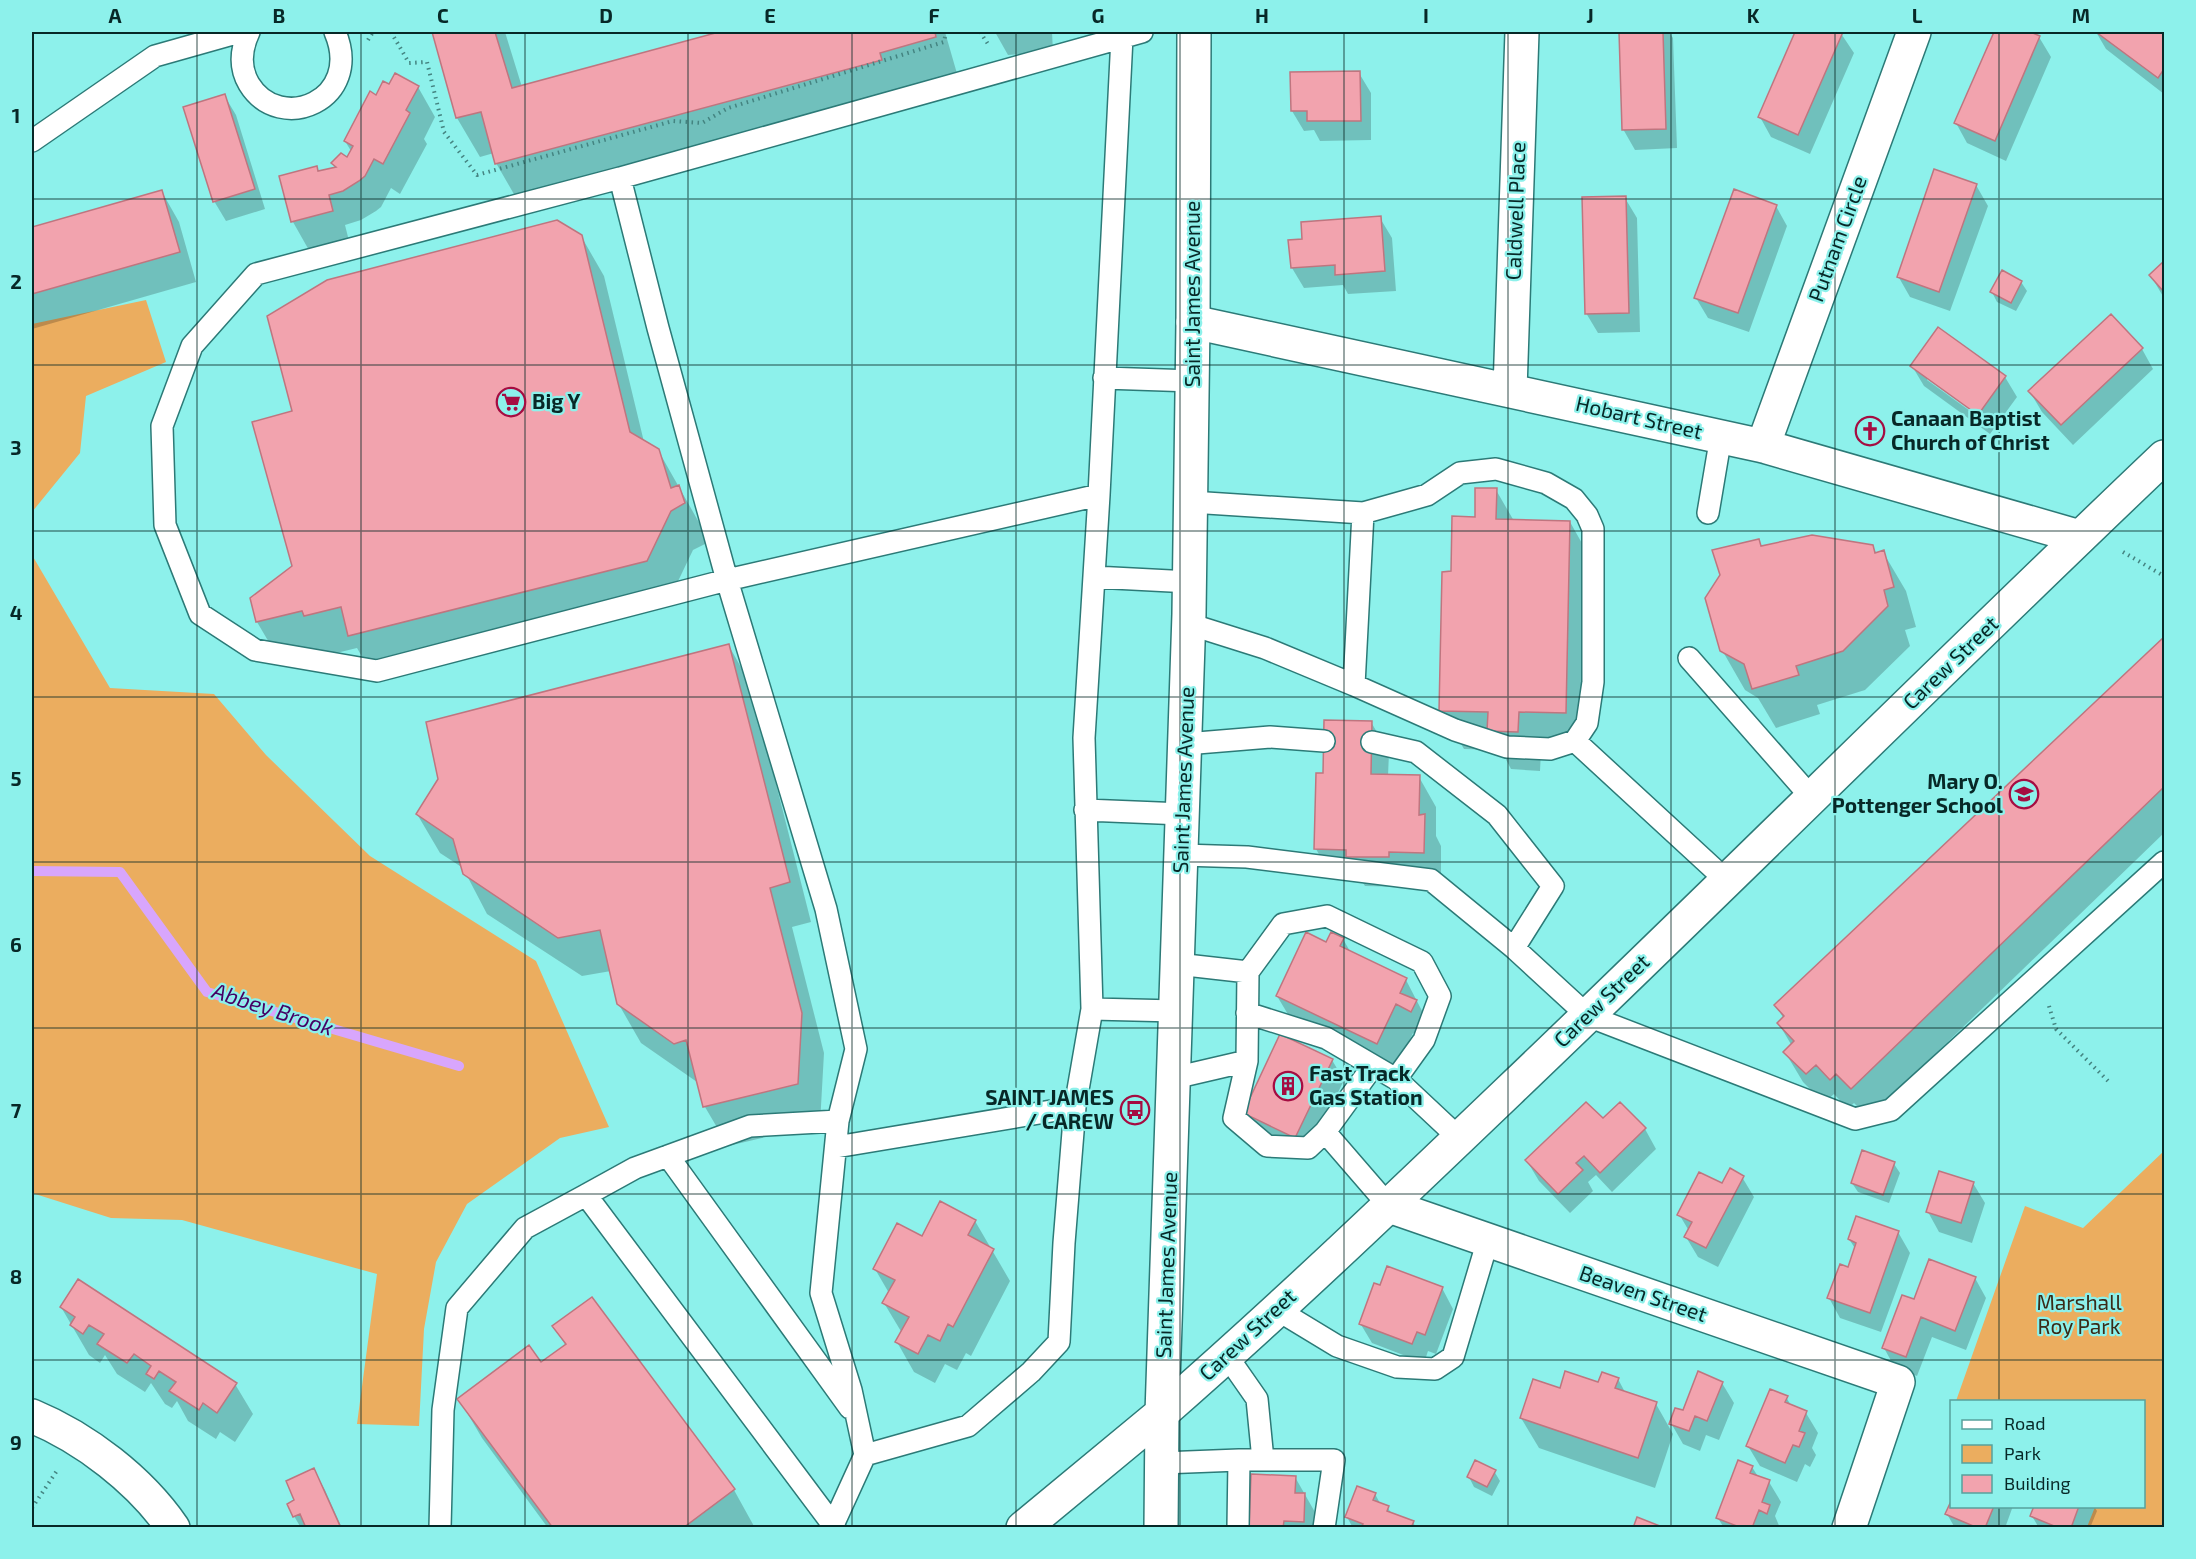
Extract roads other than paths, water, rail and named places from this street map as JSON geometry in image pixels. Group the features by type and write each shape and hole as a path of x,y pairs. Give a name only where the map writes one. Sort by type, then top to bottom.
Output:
{"street":[{"name":"Saint James Avenue","path":"1161,1527 1162,1413 1190,582 1194,32"},
{"name":"Caldwell Place","path":"1510,390 1522,32"},
{"name":"Putnam Circle","path":"1763,446 1914,32"},
{"name":"Hobart Street","path":"1193,322 1763,446 2080,537"},
{"name":"Carew Street","path":"1023,1527 1162,1413 1227,1356 1389,1206 2164,457"},
{"name":"Beaven Street","path":"1389,1206 1898,1382 1849,1527"},
{"path":"32,1416 89,1447 129,1479 173,1527"}],"lane":[{"path":"32,141 155,56 240,32"},
{"path":"249,32 244,43 242,60 244,76 253,90 266,101 281,107 298,108 315,103 328,93 338,80 342,63 341,47 335,32"},
{"path":"865,1455 968,1426 1031,1372 1059,1342 1075,1107 1092,1009 1084,738 1099,495 1104,378 1132,34 621,178 256,274 192,346 162,426 165,525 200,614 255,650 377,671 727,580 1099,495"},
{"path":"586,1195 834,1526 865,1455 851,1390 821,1293 838,1121 856,1049 826,909 727,580 658,327 621,178"},
{"path":"1104,378 1192,381"},
{"path":"1708,513 1721,436"},
{"path":"1189,624 1265,648 1455,730 1507,747 1550,749 1575,741 1587,723 1593,682 1593,530 1587,515 1574,499 1546,483 1496,469 1460,473 1427,495 1363,513 1191,502"},
{"path":"1354,685 1363,513"},
{"path":"1094,577 1190,582"},
{"path":"1689,658 1812,798"},
{"path":"1185,744 1270,737 1324,741"},
{"path":"1575,741 1727,881"},
{"path":"1372,742 1416,752 1497,814 1553,886 1514,948"},
{"path":"1085,810 1183,814"},
{"path":"1182,855 1247,857 1431,880 1514,948 1588,1016 1855,1119 1891,1110 2164,862"},
{"path":"1373,1066 1325,1132 1308,1149 1267,1146 1234,1118 1247,1061 1248,972 1283,924 1327,916 1422,962 1440,996 1424,1040 1396,1079"},
{"path":"1178,964 1248,972"},
{"path":"1092,1009 1176,1011"},
{"path":"1247,1012 1326,1038 1396,1079 1459,1138"},
{"path":"1174,1078 1247,1061"},
{"path":"836,1147 1075,1107"},
{"path":"440,1527 443,1410 457,1308 525,1228 635,1168 750,1126 838,1121"},
{"path":"1325,1132 1389,1206"},
{"path":"668,1156 857,1417"},
{"path":"1276,1309 1337,1346 1397,1367 1435,1369 1453,1357 1488,1240"},
{"path":"1227,1356 1257,1399 1263,1460"},
{"path":"1238,1527 1239,1460"},
{"path":"1162,1463 1334,1460 1324,1527"}],"waterway":[{"name":"Abbey Brook","path":"32,871 120,872 207,992 459,1066"}],"place":[{"name":"Big Y","path":"511,402"},
{"name":"Canaan Baptist Church of Christ","path":"1870,431"},
{"name":"Mary O. Pottenger School","path":"2024,794"},
{"name":"Fast Track Gas Station","path":"1288,1086"},
{"name":"SAINT JAMES / CAREW","path":"1135,1110"}],"park label":[{"name":"Marshall Roy Park","path":"2079,1315"}]}
